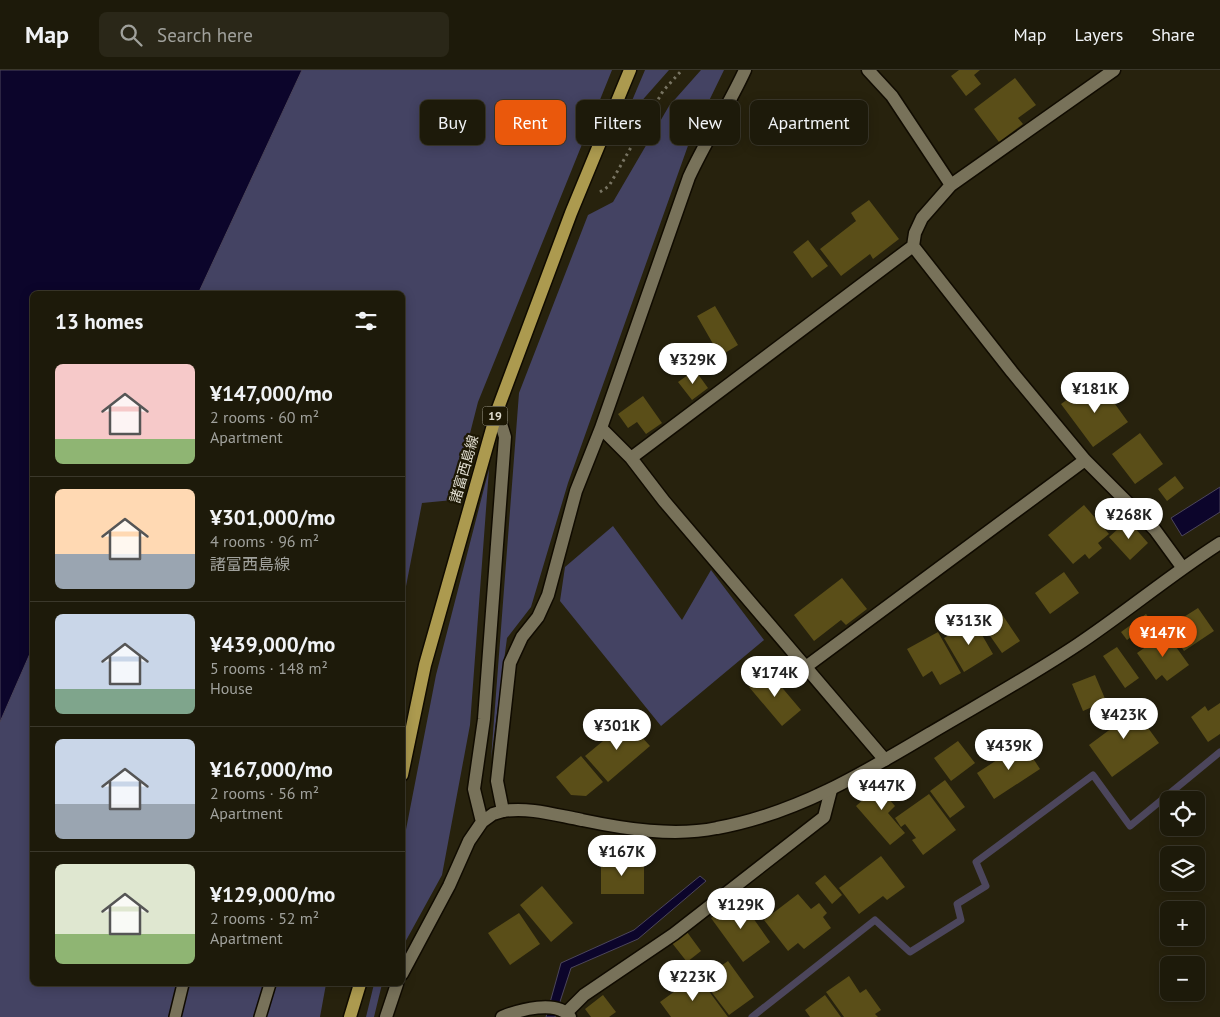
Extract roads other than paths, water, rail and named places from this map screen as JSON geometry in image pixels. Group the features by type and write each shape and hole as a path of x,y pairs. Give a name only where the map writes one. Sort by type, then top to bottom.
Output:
{"main road":[{"name":"諸富西島線","path":"405,761 425,665 497,411 571,213 630,70"},
{"path":"350,1017 359,986"}],"street":[{"path":"503,810 497,781 510,663 522,637 538,617 548,595 576,491 601,428 689,178 707,138 726,111 745,70"},
{"path":"868,70 892,96 951,185"},
{"path":"631,458 913,246 915,232 922,218 951,185 1114,70"},
{"path":"913,246 1084,460 1155,530 1182,567"},
{"path":"482,822 474,789 484,719 506,437 497,411"},
{"path":"601,428 631,458 664,501 807,666 885,760"},
{"path":"807,666 1084,460"},
{"path":"405,968 449,886 469,841 482,822 493,814 503,810 521,808 610,826 671,832 716,829 773,814 831,790 1076,646 1182,567 1220,543"},
{"path":"502,1017 538,1008 561,1012 584,994 674,934 824,817 831,790"},
{"path":"386,1017 396,986"}],"lane":[{"path":"176,1017 183,986"},
{"path":"260,1017 269,986"}],"waterway":[{"path":"752,1017 875,920 910,952 961,920 957,904 986,886 976,862 1093,775 1130,826 1220,752"}]}
